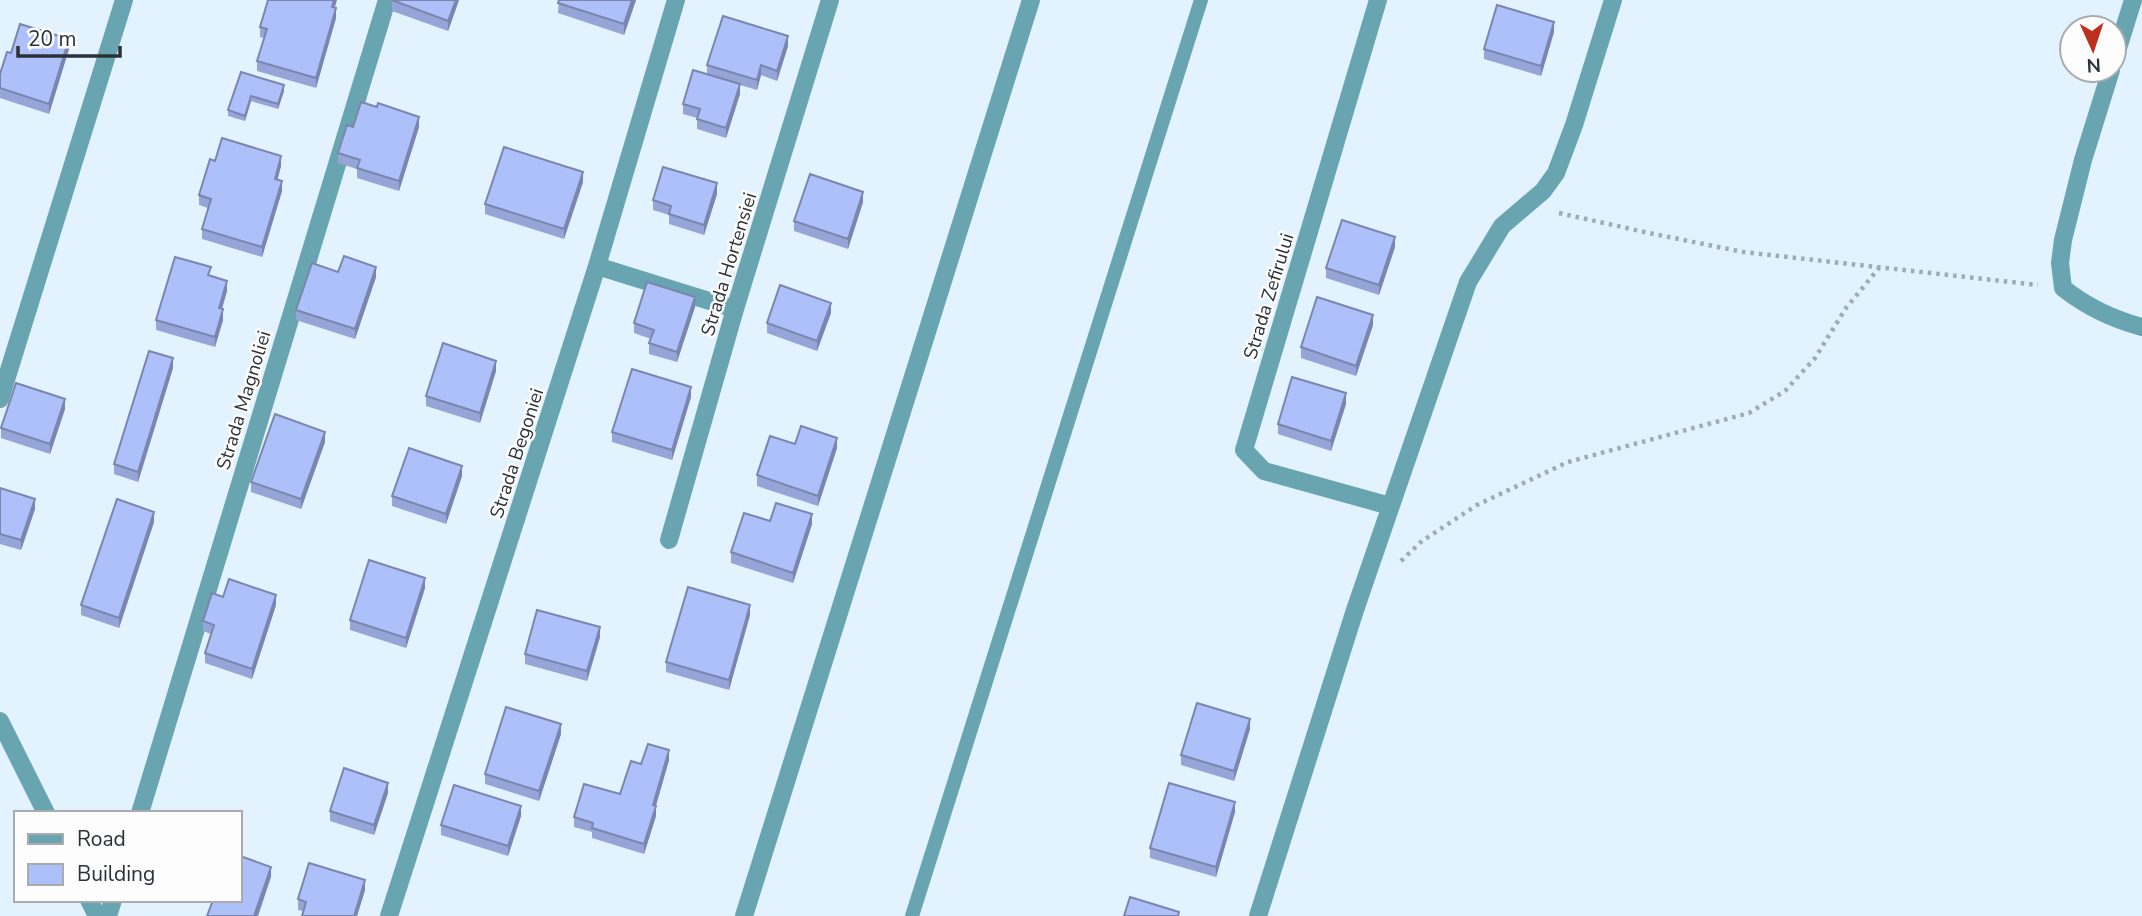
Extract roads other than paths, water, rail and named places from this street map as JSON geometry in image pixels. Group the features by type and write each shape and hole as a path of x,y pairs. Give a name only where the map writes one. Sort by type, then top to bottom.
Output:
{"street":[{"path":"0,399 124,0"},
{"name":"Strada Magnoliei","path":"141,811 387,0"},
{"name":"Strada Begoniei","path":"389,916 597,266 676,0"},
{"name":"Strada Hortensiei","path":"669,540 735,309 831,0"},
{"path":"744,916 1031,0"},
{"name":"Strada Zefirului","path":"1378,0 1244,450 1264,471 1390,506"},
{"path":"1258,916 1355,610 1468,282 1502,226 1543,191 1556,173 1613,0"},
{"path":"2107,84 2083,160 2063,240 2060,263 2063,288 2084,304 2142,327"},
{"path":"597,266 735,309"},
{"path":"0,721 45,811"}],"lane":[{"path":"912,916 1201,0"}]}
